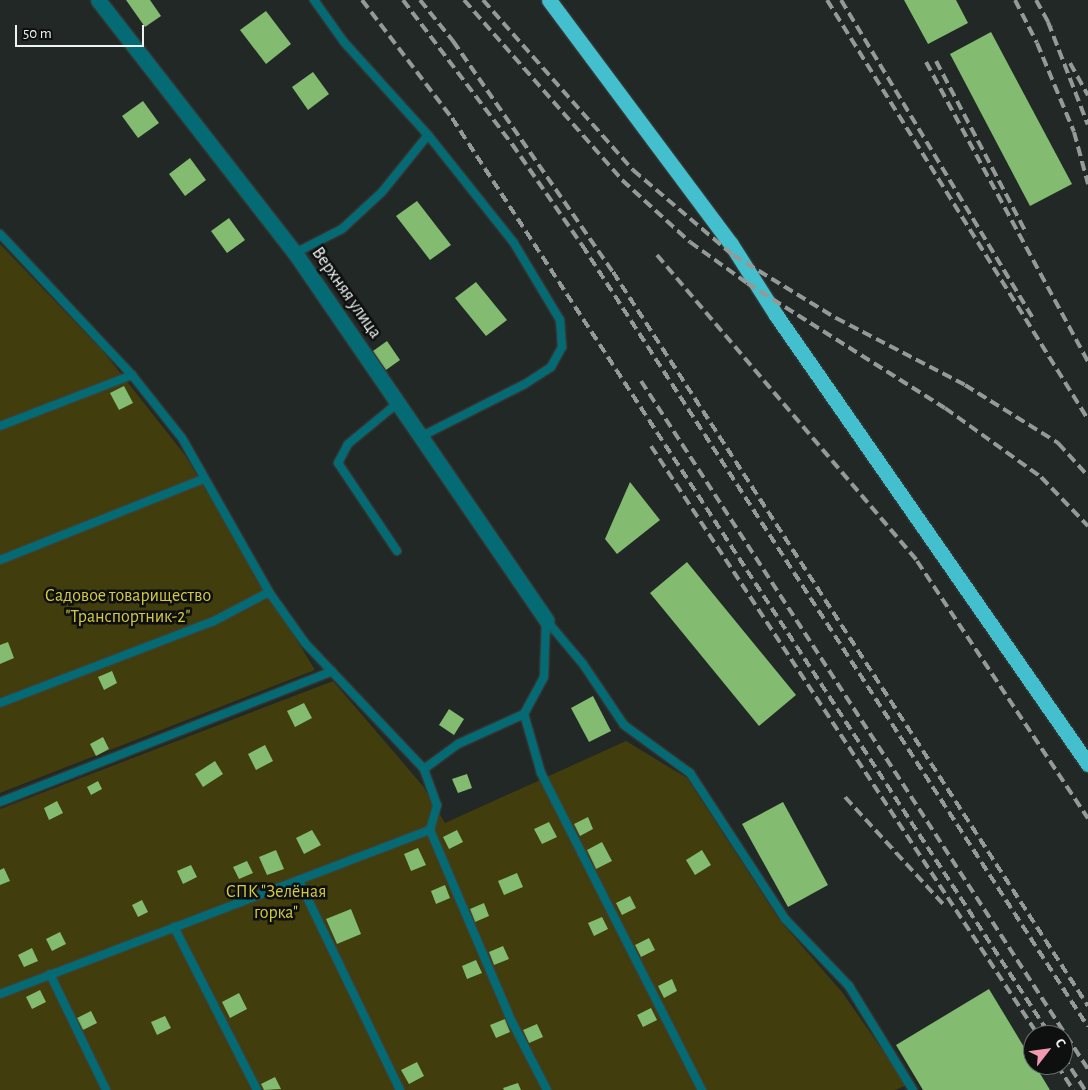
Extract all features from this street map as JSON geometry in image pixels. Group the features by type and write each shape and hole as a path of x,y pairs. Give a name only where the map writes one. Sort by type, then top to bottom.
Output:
{"highway":[{"path":"549,0 731,244 776,315 1088,764"}],"street":[{"name":"Верхняя улица","path":"98,0 295,253 399,402 546,620"}],"lane":[{"path":"314,0 344,42 428,135 514,243 560,320 562,347 551,367 525,384 422,436"},
{"path":"295,253 342,229 382,192 428,135"},
{"path":"0,234 4,243 132,375 182,438 269,592 305,643 424,769 437,805 430,830 512,1022 547,1090"},
{"path":"0,426 132,375"},
{"path":"397,551 338,463 348,444 399,402"},
{"path":"0,560 204,479"},
{"path":"0,703 214,621 269,592"},
{"path":"424,769 458,744 524,714 544,677 546,620"},
{"path":"546,620 583,664 624,725 690,773 785,918 849,986 912,1090"},
{"path":"0,802 332,672"},
{"path":"524,714 541,773 702,1090"},
{"path":"0,994 174,927 300,883 430,830"},
{"path":"300,883 400,1090"},
{"path":"174,927 257,1090"},
{"path":"50,974 106,1090"}],"green space":[{"name":"Садовое товарищество \"Транспортник-2\"","path":"0,244 103,351 185,455 315,670 0,793"},
{"name":"СПК \"Зелёная горка\"","path":"333,681 423,786 445,823 626,741 687,778 781,922 842,992 907,1085 895,1090 0,1090 0,809"}],"building":[{"path":"126,0 150,0 161,16 145,27"},
{"path":"904,0 956,0 968,23 928,44"},
{"path":"266,11 291,44 266,64 240,30"},
{"path":"991,32 1072,184 1030,206 950,54"},
{"path":"313,72 329,94 308,110 292,87"},
{"path":"143,101 159,123 138,138 122,116"},
{"path":"190,158 206,180 185,196 169,174"},
{"path":"417,201 451,245 430,260 396,216"},
{"path":"229,218 245,240 227,253 211,231"},
{"path":"476,282 507,320 486,336 455,298"},
{"path":"387,341 400,360 386,370 373,351"},
{"path":"124,386 133,403 119,410 110,393"},
{"path":"630,482 660,520 617,554 605,539"},
{"path":"687,562 796,695 759,726 650,593"},
{"path":"8,642 14,658 0,664 0,645"},
{"path":"112,671 117,683 104,690 98,677"},
{"path":"593,696 611,731 589,742 571,708"},
{"path":"304,703 312,718 295,727 287,711"},
{"path":"449,709 464,719 454,735 439,725"},
{"path":"103,737 109,749 96,756 90,744"},
{"path":"265,745 273,761 256,770 248,754"},
{"path":"215,761 223,774 203,787 195,774"},
{"path":"467,774 472,788 458,793 452,779"},
{"path":"98,781 102,789 91,795 87,787"},
{"path":"57,801 63,813 49,820 44,808"},
{"path":"783,802 828,885 788,907 742,824"},
{"path":"588,817 593,829 580,836 574,824"},
{"path":"549,822 557,837 542,844 534,829"},
{"path":"312,830 321,845 304,854 296,838"},
{"path":"457,830 463,842 449,849 443,837"},
{"path":"602,842 612,861 596,869 587,850"},
{"path":"418,848 426,865 411,871 404,854"},
{"path":"276,850 284,869 267,875 259,857"},
{"path":"702,850 711,865 695,875 686,860"},
{"path":"247,861 253,873 239,879 233,867"},
{"path":"191,865 197,877 183,884 177,871"},
{"path":"4,868 10,881 0,885 0,870"},
{"path":"517,873 523,887 504,895 498,881"},
{"path":"445,885 450,898 436,904 431,891"},
{"path":"630,896 636,908 622,915 616,903"},
{"path":"142,900 148,912 138,917 132,905"},
{"path":"484,903 489,916 475,922 470,909"},
{"path":"351,909 361,934 337,944 326,919"},
{"path":"602,917 608,929 594,936 588,923"},
{"path":"60,932 66,944 52,951 46,939"},
{"path":"649,938 655,950 641,957 635,945"},
{"path":"503,946 509,959 494,965 489,952"},
{"path":"32,948 38,961 24,967 18,955"},
{"path":"476,960 482,973 467,979 462,966"},
{"path":"672,979 677,991 664,998 658,986"},
{"path":"989,989 1023,1045 1023,1075 1041,1075 1050,1090 923,1090 896,1045"},
{"path":"40,990 46,1002 32,1009 26,997"},
{"path":"239,993 247,1009 230,1018 222,1002"},
{"path":"651,1008 657,1020 643,1027 637,1015"},
{"path":"91,1011 97,1023 83,1030 77,1018"},
{"path":"165,1016 171,1028 157,1035 151,1022"},
{"path":"505,1019 510,1032 496,1038 490,1025"},
{"path":"537,1024 543,1037 529,1043 523,1030"},
{"path":"417,1062 424,1076 409,1084 401,1070"},
{"path":"275,1077 281,1089 264,1090 261,1084"},
{"path":"518,1083 521,1090 504,1090 503,1088"}],"railway":[{"path":"362,0 452,118 1043,1025"},
{"path":"403,0 512,144 582,245 1088,1027"},
{"path":"420,0 453,41 613,272 1088,1006"},
{"path":"464,0 622,180 690,242 747,283 945,408 1041,477 1088,526"},
{"path":"483,0 633,170 733,255 836,318 965,385 1058,443 1088,476"},
{"path":"827,0 1088,420"},
{"path":"841,0 1035,321"},
{"path":"1015,0 1037,43 1074,132 1088,184"},
{"path":"1036,0 1051,27"},
{"path":"1048,22 1088,125"},
{"path":"936,61 1027,234"},
{"path":"926,62 1088,362"},
{"path":"1070,63 1088,95"},
{"path":"657,255 917,561 1088,818"},
{"path":"641,381 1088,1069"},
{"path":"651,446 1031,1025"},
{"path":"845,797 945,906"},
{"path":"1073,1071 1085,1090"},
{"path":"1063,1075 1073,1090"}]}
